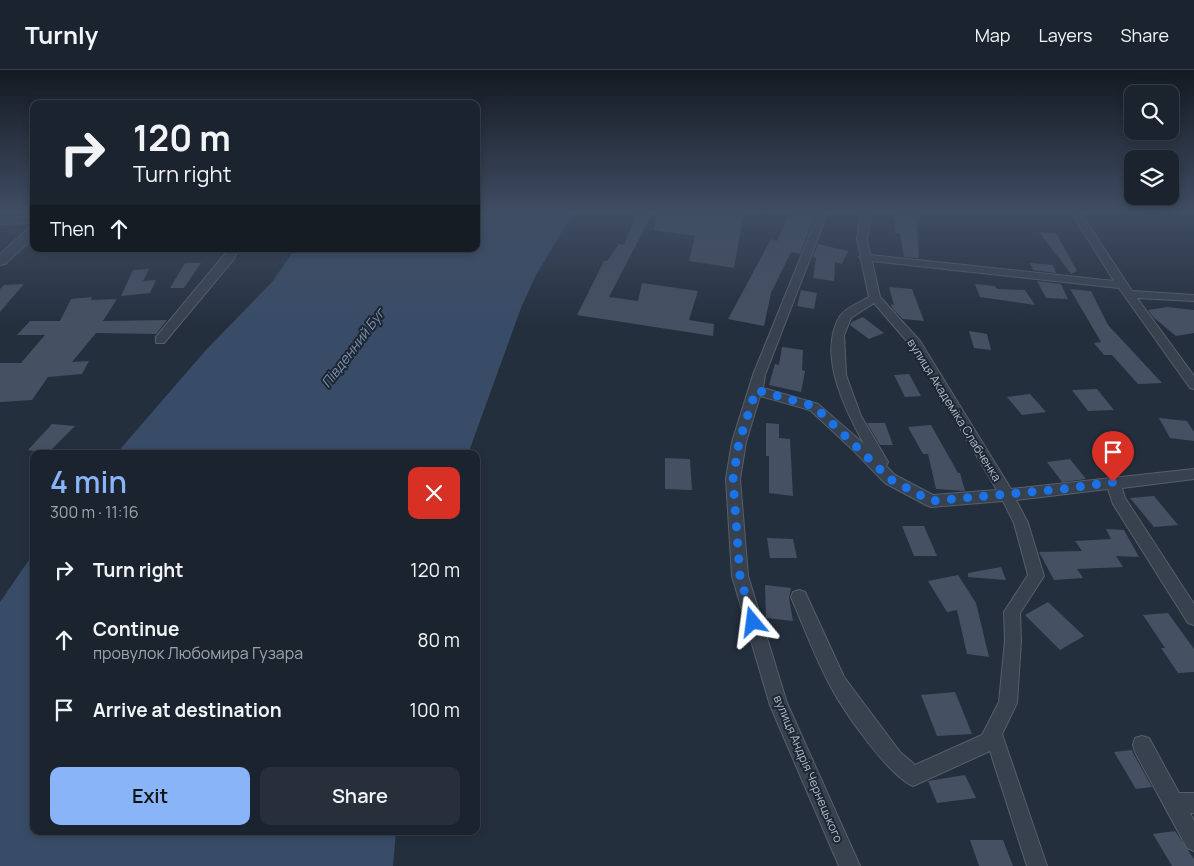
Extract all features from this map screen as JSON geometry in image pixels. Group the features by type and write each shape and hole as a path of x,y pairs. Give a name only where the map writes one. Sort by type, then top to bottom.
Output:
{"street":[{"path":"0,261 13,249"},
{"name":"вулиця Андрія Чернецького","path":"809,249 759,375 739,442 733,479 740,576 778,705 850,866"},
{"name":"вулиця Академіка Слабченка","path":"863,249 876,298 916,344 1021,522 1036,576 1012,612 1013,640 1008,703 993,733"},
{"path":"1099,249 1125,289 1194,385"},
{"path":"160,340 230,258 233,252"},
{"path":"864,257 1194,298"},
{"path":"876,298 846,316 838,335 840,375 855,416 890,479"},
{"path":"756,390 814,406 890,479 931,501 1006,495 1194,474"},
{"path":"1113,482 1118,500 1194,618"},
{"path":"799,597 838,683 893,759 913,776 989,742 993,733"},
{"path":"993,733 1037,866"},
{"path":"1142,745 1184,803 1194,841"}],"water":[{"name":"Південний Буг","path":"480,249 552,249 536,275 521,308 469,450 119,450 206,350 272,282 293,252 480,252"},
{"path":"30,559 30,835 396,835 393,866 0,866 0,602"}],"building":[{"path":"615,249 634,249 609,297 638,301 642,283 698,291 689,320 714,324 713,336 577,315 604,261 607,261"},
{"path":"692,249 737,249 734,268 689,261"},
{"path":"766,249 802,249 800,254 791,252 771,293 764,326 728,319"},
{"path":"816,249 848,251 842,264 835,262 834,281 813,278 816,258 813,257"},
{"path":"903,249 918,249 919,258 904,257"},
{"path":"1052,249 1065,249 1077,271 1071,274"},
{"path":"185,263 201,263 184,288 170,288"},
{"path":"1030,263 1053,265 1056,273 1033,270"},
{"path":"149,269 143,281 156,280 150,293 121,296 133,270"},
{"path":"1037,281 1061,284 1068,299 1046,298"},
{"path":"24,284 0,312 0,289 4,285"},
{"path":"975,284 995,286 997,289 1025,290 1035,305 980,297"},
{"path":"889,287 912,289 924,321 903,319 892,308 891,304 894,305"},
{"path":"1070,289 1091,291 1108,325 1162,383 1138,384 1112,355 1104,355 1094,343 1101,342"},
{"path":"801,290 817,293 814,309 797,306"},
{"path":"92,297 91,300 117,299 103,321 167,320 156,334 96,333 72,362 89,361 82,374 48,377 32,400 0,402 0,363 21,363 45,335 17,335 30,321 60,321 71,299"},
{"path":"1167,307 1194,310 1194,333 1176,336 1154,318 1148,310"},
{"path":"863,317 884,333 869,339 850,325 852,322"},
{"path":"969,331 987,334 991,350 974,348"},
{"path":"782,347 803,350 802,370 805,371 801,392 769,385 775,364 779,365"},
{"path":"909,374 921,396 905,397 894,375"},
{"path":"1097,389 1114,410 1088,411 1072,390"},
{"path":"1030,394 1046,412 1022,415 1007,397"},
{"path":"1159,418 1187,421 1194,432 1194,441 1170,438"},
{"path":"766,423 779,424 779,438 790,439 793,496 769,493 769,456 766,456"},
{"path":"867,423 885,423 893,445 880,445"},
{"path":"52,424 75,426 51,450 28,450"},
{"path":"931,425 958,473 960,473 965,491 936,489 928,454 923,454 908,427"},
{"path":"665,458 690,459 692,490 665,489"},
{"path":"1070,459 1086,479 1062,482 1047,462"},
{"path":"1154,496 1178,525 1154,527 1130,498"},
{"path":"902,526 924,526 937,556 914,556"},
{"path":"1106,529 1124,530 1139,557 1116,556 1123,567 1077,569 1083,578 1054,580 1039,552 1082,551 1075,541 1111,539"},
{"path":"767,538 793,539 797,558 770,558"},
{"path":"1001,567 1006,580 968,577 968,573"},
{"path":"958,575 976,603 989,657 967,654 957,610 947,612 928,581"},
{"path":"765,585 791,588 789,598 793,621 766,618"},
{"path":"1048,602 1084,636 1060,650 1025,615"},
{"path":"1168,613 1194,649 1194,672 1178,673 1161,648 1165,648 1143,615"},
{"path":"955,692 972,734 937,736 921,695"},
{"path":"1132,750 1152,787 1136,789 1114,752"},
{"path":"965,775 976,798 937,803 928,781"},
{"path":"1175,831 1194,859 1194,866 1172,866 1153,834"},
{"path":"970,840 1003,840 1013,866 979,866"}],"route":[{"path":"753,622 740,576 733,479 739,442 756,390 814,406 858,446 890,479 931,501 1006,495 1113,482"}]}
